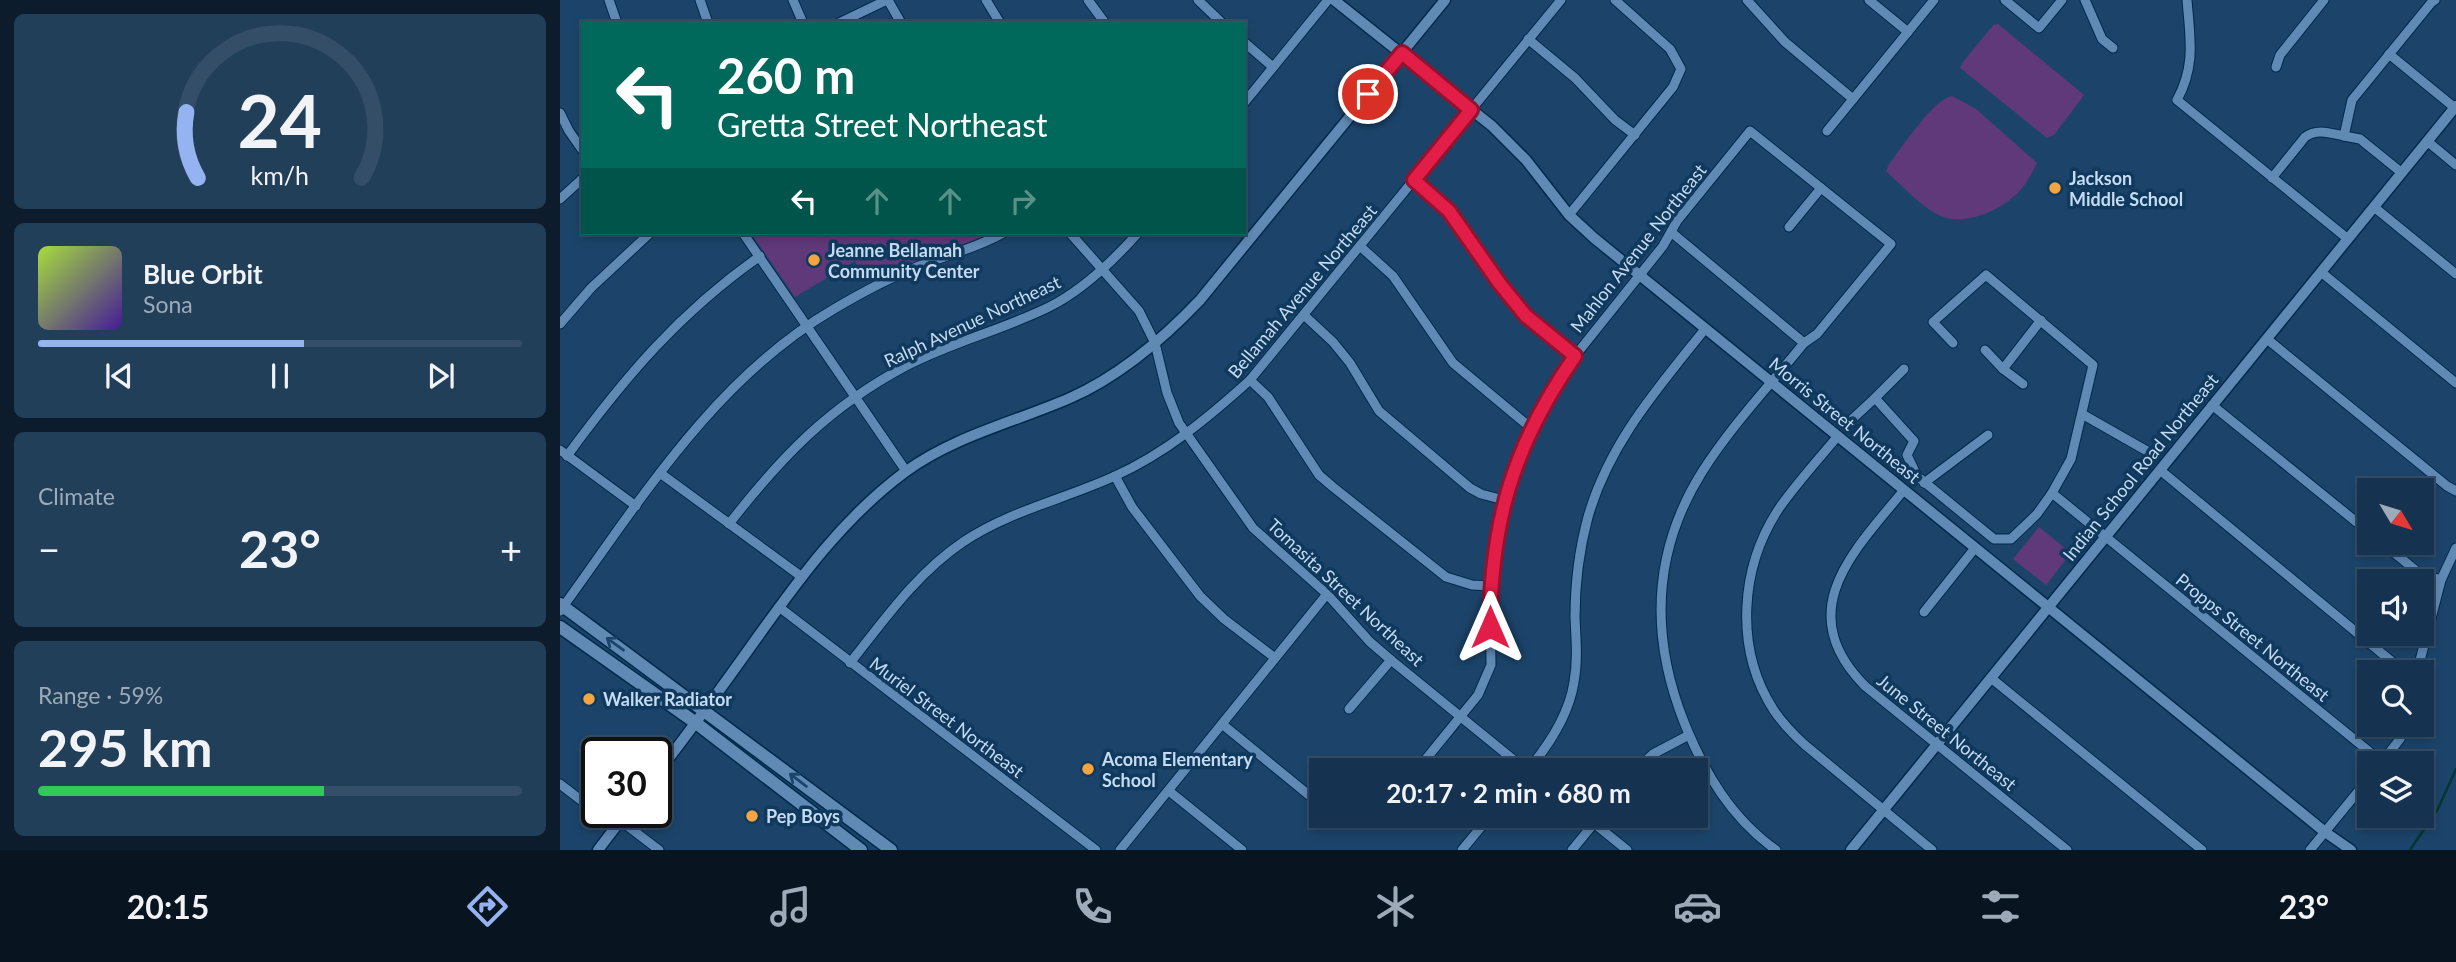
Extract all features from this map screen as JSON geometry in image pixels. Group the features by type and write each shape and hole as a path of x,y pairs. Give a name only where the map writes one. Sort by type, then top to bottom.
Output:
{"main road":[{"path":"561,607 705,710 891,850"},
{"path":"560,627 696,723 861,850"},
{"path":"696,723 714,726 759,760 769,758"}],"street":[{"path":"609,0 616,21"},
{"path":"700,0 707,21"},
{"path":"793,0 802,21"},
{"path":"843,21 887,0 900,21"},
{"path":"986,0 999,21"},
{"path":"1088,0 1104,21"},
{"path":"1198,0 1220,21"},
{"path":"1246,101 1328,0"},
{"name":"Morris Street Northeast","path":"1334,0 1492,126 1526,160 1569,215 1639,275 2325,832 2351,850"},
{"path":"672,754 779,607 849,519 906,471 959,442 1081,393 1118,371 1156,343 1200,300 1445,0"},
{"name":"Bellamah Avenue Northeast","path":"850,663 917,580 937,561 965,541 993,525 1115,476 1152,458 1186,434 1250,380 1561,0"},
{"path":"1569,215 1674,87 1681,69 1670,49 1615,0"},
{"path":"1747,0 1785,42 1853,99"},
{"path":"1869,0 1908,32"},
{"path":"1827,131 1934,0"},
{"path":"2005,0 2039,28 2062,0"},
{"path":"2085,0 2102,39 2113,48"},
{"path":"2187,0 2192,55 2186,83 2177,100 2348,239"},
{"path":"2276,67 2280,55 2324,0"},
{"path":"2344,136 2351,100 2435,0"},
{"path":"1528,39 1575,78 1615,120 1634,135"},
{"path":"1246,44 1273,67"},
{"path":"2389,54 2455,107"},
{"name":"Indian School Road Northeast","path":"1851,850 2455,107"},
{"path":"560,113 581,148"},
{"name":"Mahlon Avenue Northeast","path":"1427,758 1478,695 1491,665 1490,586 1495,540 1504,500 1531,428 1552,388 1750,131 1821,188"},
{"path":"2272,178 2305,137 2317,131 2360,139 2402,173"},
{"path":"2427,141 2456,164"},
{"path":"560,199 581,180"},
{"path":"1414,180 1449,211 1526,316 1575,356"},
{"path":"1776,850 1746,825 1717,790 1689,735 1673,694 1662,642 1660,610 1665,562 1677,521 1695,484 1715,453 1804,343 1817,334 1891,244 1821,188 1789,227"},
{"path":"2374,207 2456,274"},
{"path":"1671,232 1804,343"},
{"path":"560,324 591,288 648,235"},
{"path":"744,235 906,471"},
{"path":"561,607 695,428 729,391 768,356 807,327 866,290 999,235"},
{"name":"Tomasita Street Northeast","path":"1072,235 1139,311 1156,343 1172,409 1186,434 1253,528 1327,594 1370,642 1512,758"},
{"name":"Ralph Avenue Northeast","path":"729,524 787,453 823,421 855,398 905,367 943,348 1051,306 1076,291 1136,235"},
{"path":"1361,247 1393,276 1453,363 1531,428"},
{"path":"636,506 564,453 658,342 728,279 760,257"},
{"path":"2321,272 2456,383"},
{"path":"1875,398 1914,441 1907,455 1917,476 1994,539 2011,539 2037,514 2071,459 2093,365 1986,275 1933,322 1953,343"},
{"path":"1305,316 1333,342 1350,363 1379,411 1392,425 1470,488 1480,494 1504,500"},
{"path":"2003,369 2041,320"},
{"path":"1537,758 1561,722 1574,683 1577,654 1576,576 1588,516 1598,487 1630,425 1705,329"},
{"path":"2267,339 2456,491"},
{"path":"1985,350 2003,369 2023,384"},
{"path":"1848,423 1904,369"},
{"path":"1250,380 1268,397 1319,475 1446,577 1472,585 1490,586"},
{"path":"2212,405 2357,522"},
{"path":"2082,414 2147,451"},
{"path":"1924,483 1988,435"},
{"path":"1837,436 1780,508 1758,548 1750,577 1746,609 1751,657 1764,693 1788,729 1932,850"},
{"path":"2160,470 2390,660"},
{"path":"660,474 802,577"},
{"path":"1115,476 1132,508 1200,596 1224,619 1275,658"},
{"name":"June Street Northeast","path":"1904,490 1845,565 1832,599 1831,621 1840,656 1865,685 2067,850"},
{"name":"Propps Street Northeast","path":"2052,493 2366,751"},
{"path":"1924,612 1975,548"},
{"path":"2420,660 2441,580 2456,548"},
{"path":"2397,555 2419,573 2441,580"},
{"path":"1120,850 1327,594"},
{"name":"Muriel Street Northeast","path":"779,607 1096,850"},
{"path":"1349,709 1391,660"},
{"path":"1991,678 2202,850"},
{"path":"1222,724 1309,795"},
{"path":"1649,758 1689,735"},
{"path":"560,785 581,797"},
{"path":"1169,791 1242,850"},
{"path":"2310,850 2357,793"},
{"path":"598,850 615,828"},
{"path":"631,828 659,850"},
{"path":"1462,850 1480,828"},
{"path":"1572,850 1590,828"},
{"path":"1606,828 1627,850"}],"shaded area":[{"path":"1998,24 2084,95 2054,135 2047,138 1960,68 1989,30"},
{"path":"1952,96 1976,109 2037,163 2023,187 2007,202 1986,214 1963,219 1951,219 1928,209 1886,171 1927,115 1944,99"},
{"path":"752,235 987,235 867,282 855,261 795,297"},
{"path":"2039,527 2071,553 2046,585 2013,559"}],"waterway":[{"path":"2410,850 2438,809 2456,769"}],"place":[{"name":"Jackson Middle School","path":"2055,188"},
{"name":"Jeanne Bellamah Community Center","path":"814,260"},
{"name":"Walker Radiator","path":"589,699"},
{"name":"Acoma Elementary School","path":"1088,769"},
{"name":"Pep Boys","path":"752,816"}],"route":[{"path":"1368,94 1402,53 1471,110 1414,180 1449,211 1526,316 1575,356 1552,388 1531,428 1504,500 1495,540 1490,586 1490,627"}]}
